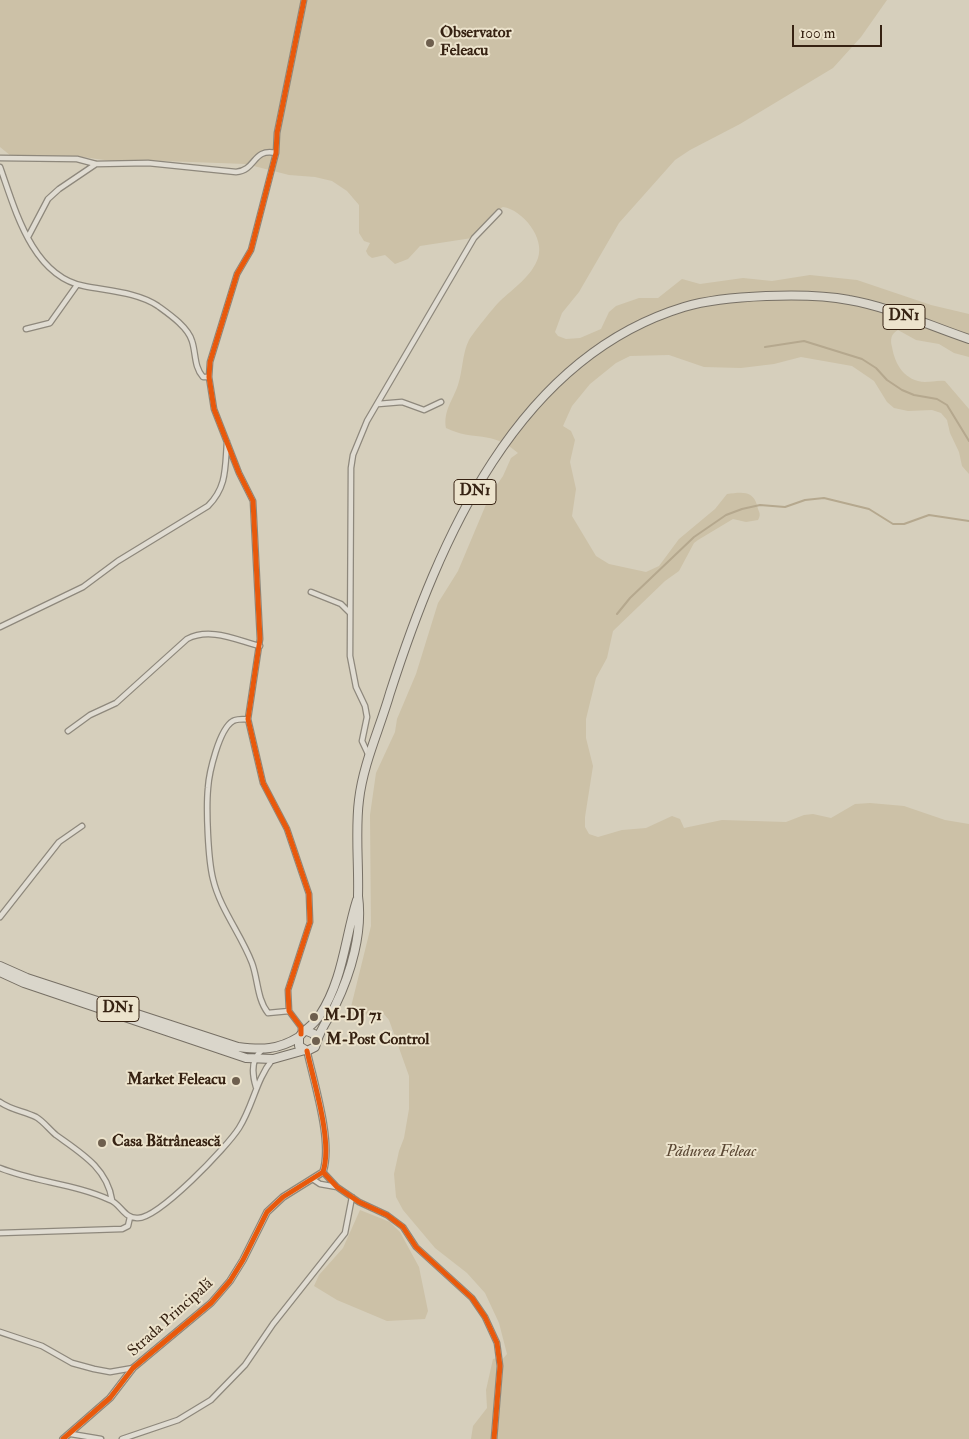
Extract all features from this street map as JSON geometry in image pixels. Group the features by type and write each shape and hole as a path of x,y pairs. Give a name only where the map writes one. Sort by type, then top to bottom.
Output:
{"main road":[{"name":"DN1","path":"0,972 42,989 254,1059 273,1059 315,1047 338,999 347,975 360,923 358,896 358,805 370,757 408,638 467,507 503,445 550,391 573,369 619,336 683,307 704,302 750,298 839,298 868,304 969,339"},
{"name":"DN1","path":"0,966 27,978 238,1048 262,1050 278,1048 302,1034 321,1015 334,987 358,896"},
{"path":"306,1051 299,1046 302,1034 314,1034 317,1041"}],"street":[{"path":"302,1034 301,1027 289,1011 288,990 310,922 309,894 287,829 263,783 248,719 260,646 253,501 239,474 228,441 214,409 209,377 210,362 237,274 251,250 276,153 277,133 304,0"},
{"path":"0,158 77,159 96,164 148,164 236,172 248,169 260,154 267,151 276,153"},
{"path":"28,237 48,199 96,164"},
{"path":"0,166 18,218 40,259 76,285 137,297 158,306 191,336 198,370 203,377 209,377"},
{"path":"370,757 362,741 366,717 365,706 356,688 350,656 351,468 359,439 378,404 474,238 499,212"},
{"path":"26,329 50,323 76,285"},
{"path":"378,404 402,402 424,410 441,402"},
{"path":"0,626 83,588 118,561 208,506 218,495 223,485 228,441"},
{"path":"311,592 341,604 351,614"},
{"path":"68,731 90,715 116,703 187,639 198,634 209,632 260,646"},
{"path":"248,719 234,720 222,733 208,787 212,873 221,902 248,952 264,1009 268,1013 274,1014 289,1011"},
{"path":"0,917 60,842 82,826"},
{"path":"256,1087 253,1079 254,1059 262,1050"},
{"path":"306,1051 325,1139 327,1157 323,1172 337,1187 387,1215 403,1227 416,1247 472,1298 485,1317 496,1343 500,1366 494,1439"},
{"path":"0,1168 112,1200 130,1217 139,1218 149,1215 171,1199 228,1143 246,1114 256,1087 273,1059"},
{"path":"0,1102 15,1110 36,1117 86,1156 100,1170 110,1187 112,1200"},
{"name":"Strada Principală","path":"64,1439 110,1398 133,1368 211,1303 230,1282 244,1260 267,1212 282,1197 314,1180 323,1172"},
{"path":"314,1180 337,1187"},
{"path":"122,1439 178,1420 203,1406 245,1365 273,1324 345,1234 352,1197"},
{"path":"0,1233 122,1229 128,1226 130,1217"},
{"path":"0,1332 42,1346 72,1363 94,1370 110,1372 133,1368"},
{"path":"71,1434 101,1439"}],"green space":[{"name":"Pădurea Feleac","path":"0,0 887,0 861,37 833,68 740,124 675,160 619,223 579,292 562,313 555,332 558,336 566,339 580,338 601,329 609,312 616,306 639,298 658,298 682,279 700,284 743,278 772,281 810,275 857,280 931,305 969,314 969,357 954,353 939,344 916,340 898,330 892,335 891,342 893,354 902,371 918,381 945,381 969,409 969,474 962,466 947,420 941,413 932,410 908,411 894,408 887,402 874,381 852,366 801,357 774,364 741,368 704,367 669,355 630,356 616,363 590,384 572,406 563,426 571,431 575,440 570,462 576,489 572,516 596,556 609,564 646,572 659,566 679,539 715,509 727,494 749,494 755,500 760,514 758,520 746,522 733,519 694,543 679,571 665,581 613,631 607,658 596,678 586,719 586,738 593,766 585,817 585,827 589,834 598,837 622,830 646,828 672,816 680,819 684,828 722,820 786,822 804,815 813,814 831,818 855,804 870,803 904,806 945,820 969,824 969,1439 471,1439 473,1426 487,1408 486,1390 493,1359 497,1358 500,1362 507,1354 499,1323 485,1293 467,1273 435,1248 403,1210 396,1197 394,1174 404,1138 409,1109 409,1076 389,1020 383,1013 374,1010 358,1019 354,1018 350,1011 371,926 370,815 376,773 395,732 397,719 416,674 438,603 458,571 490,495 503,476 511,458 518,453 491,438 456,432 446,428 447,411 458,385 469,340 497,304 522,282 531,271 538,258 538,242 531,226 525,219 511,209 503,207 495,211 472,238 420,246 408,259 395,264 385,255 372,258 368,255 366,251 370,243 364,241 359,233 359,205 347,191 332,181 315,177 289,175 246,164 136,160 119,162 75,156 20,158 11,156 0,147"},
{"path":"360,1210 390,1222 400,1232 419,1267 428,1311 425,1319 387,1321 337,1300 314,1286 319,1275 343,1248"}],"waterway":[{"path":"765,347 804,341 862,359 902,390 914,395 937,399 947,405 969,441"},
{"path":"617,614 630,598 694,537 726,515 742,509 760,505 785,507 805,500 824,498 869,509 893,524 904,524 929,515 969,521"}],"cycle path":[{"path":"301,1034 301,1027 289,1011 288,990 310,922 309,894 287,829 263,783 248,719 260,639 253,501 239,473 214,409 209,377 210,362 237,274 251,250 276,153 277,133 304,0"},
{"path":"63,1439 110,1398 133,1368 211,1303 230,1281 243,1260 267,1212 283,1197 323,1172 326,1145 324,1129 307,1051"},
{"path":"323,1172 337,1187 359,1202 387,1215 403,1227 416,1247 472,1298 485,1317 497,1343 500,1366 494,1439"}],"place":[{"name":"Observator Feleacu","path":"430,43"},
{"name":"M-DJ 71","path":"314,1017"},
{"name":"M-Post Control","path":"316,1041"},
{"name":"Market Feleacu","path":"236,1081"},
{"name":"Casa Bătrânească","path":"102,1143"}]}
